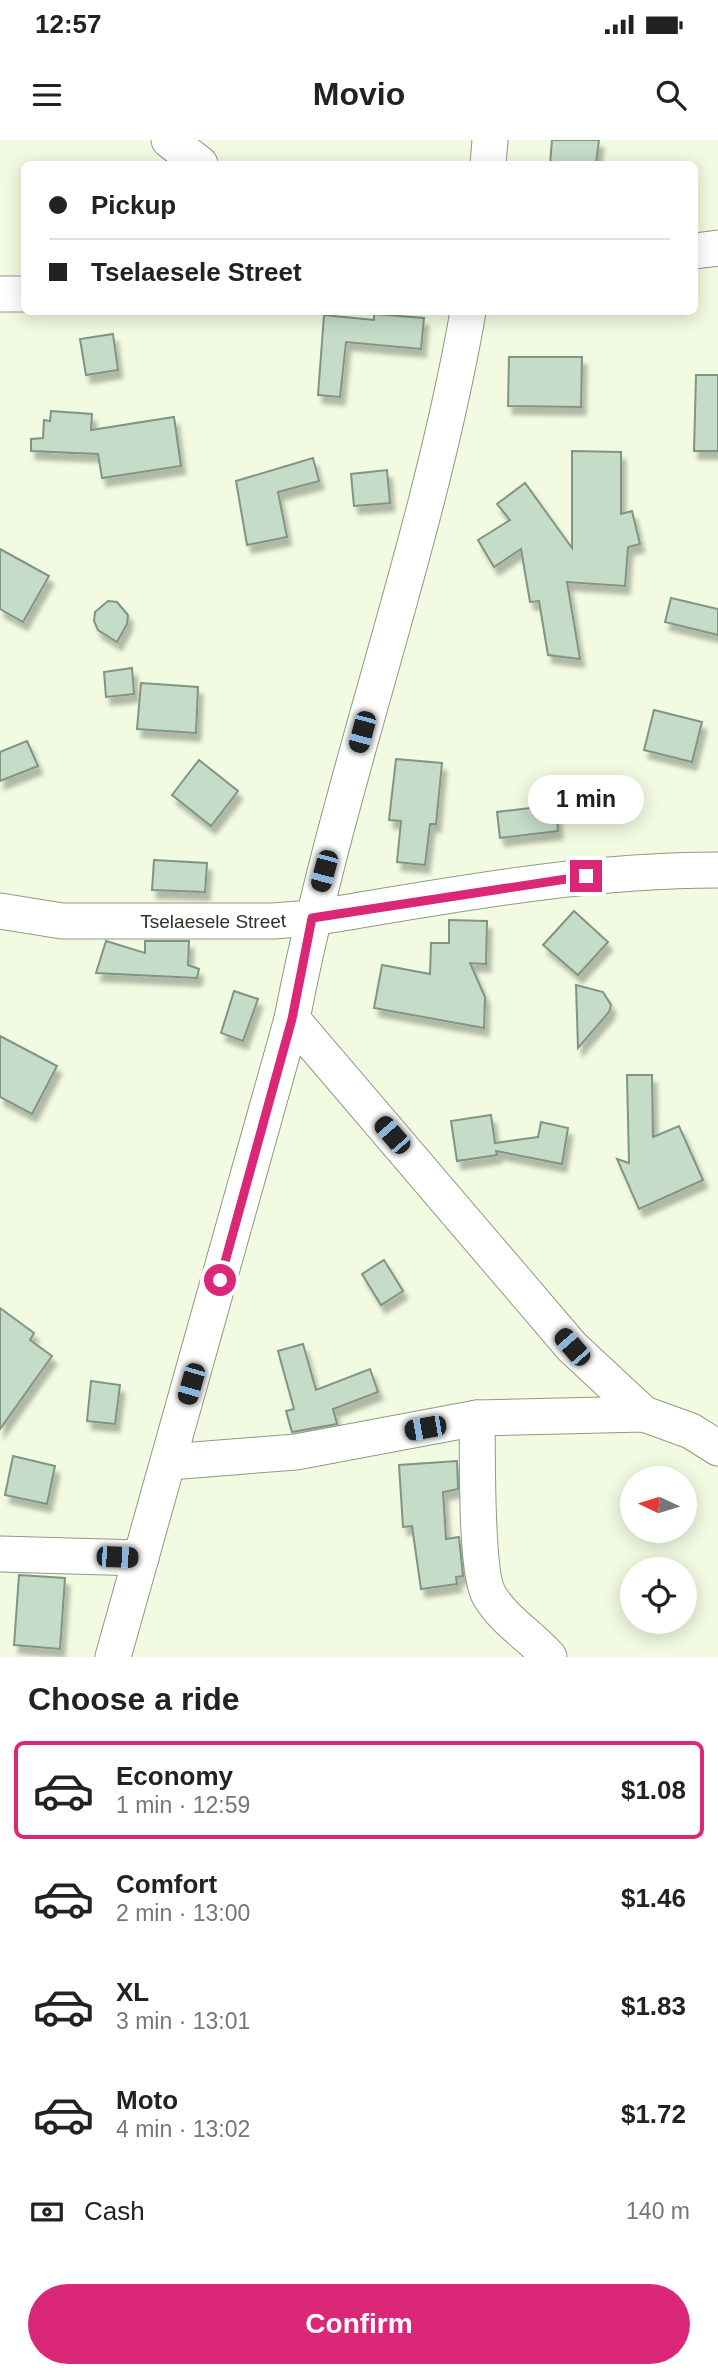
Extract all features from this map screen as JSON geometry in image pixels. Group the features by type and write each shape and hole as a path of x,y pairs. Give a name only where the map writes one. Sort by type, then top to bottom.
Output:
{"street":[{"path":"169,140 196,161"},
{"path":"488,161 490,140"},
{"path":"698,251 718,248"},
{"path":"0,294 21,294"},
{"path":"113,1657 292,1019 312,918 451,408 467,315"},
{"name":"Tselaesele Street","path":"0,911 62,921 273,921 312,918 562,877 656,870 718,870"},
{"path":"292,1019 572,1347 644,1414"},
{"path":"169,1462 296,1452 477,1418 644,1414 691,1431 718,1448"},
{"path":"477,1418 481,1546 487,1593 503,1616 549,1657"},
{"path":"0,1554 141,1558"}],"building":[{"path":"552,140 599,140 596,161 550,161"},
{"path":"324,315 374,320 374,315 424,318 421,349 346,342 340,397 318,395"},
{"path":"113,334 118,370 86,375 80,339"},
{"path":"509,357 582,357 581,407 508,406"},
{"path":"696,375 718,375 718,451 694,451"},
{"path":"51,411 92,414 91,430 174,417 181,466 102,478 98,454 31,451 31,439 43,438 44,420 50,421"},
{"path":"572,451 621,452 621,514 632,511 640,544 628,547 625,586 567,582 580,659 548,655 539,601 530,602 521,549 494,567 478,540 510,520 497,504 525,483 572,548"},
{"path":"313,458 319,481 278,492 287,537 247,545 236,481"},
{"path":"387,470 390,503 354,506 351,474"},
{"path":"0,549 49,576 23,622 0,609"},
{"path":"671,598 718,609 718,635 665,622"},
{"path":"108,601 117,602 128,615 127,624 117,642 98,630 94,621 95,612"},
{"path":"132,668 134,694 106,697 104,672"},
{"path":"141,683 198,687 196,733 137,729"},
{"path":"654,710 702,722 692,762 644,750"},
{"path":"27,741 38,766 0,781 0,752"},
{"path":"396,759 442,763 436,824 430,824 425,865 397,862 401,821 389,820"},
{"path":"199,760 238,791 211,826 172,795"},
{"path":"556,805 558,831 500,838 497,812"},
{"path":"154,860 207,863 205,892 152,890"},
{"path":"574,911 608,942 578,975 543,945"},
{"path":"449,920 487,921 486,964 470,963 485,997 484,1028 374,1008 382,965 430,974 431,943 449,943"},
{"path":"106,941 145,953 145,941 189,941 188,965 199,969 197,978 96,973"},
{"path":"576,985 603,992 611,1005 609,1012 578,1048"},
{"path":"234,991 258,999 243,1041 221,1033"},
{"path":"0,1036 57,1066 32,1114 0,1097"},
{"path":"627,1075 652,1075 653,1137 679,1126 703,1180 639,1209 617,1159 629,1163"},
{"path":"491,1115 495,1143 538,1137 541,1122 568,1128 562,1164 496,1151 497,1155 457,1161 451,1121"},
{"path":"384,1260 403,1291 381,1305 362,1274"},
{"path":"0,1308 34,1333 30,1340 52,1356 0,1429"},
{"path":"303,1344 316,1390 370,1369 378,1392 333,1409 337,1424 292,1432 286,1411 294,1409 278,1351"},
{"path":"91,1381 120,1385 115,1424 87,1421"},
{"path":"13,1456 55,1466 47,1504 5,1495"},
{"path":"457,1461 458,1489 443,1492 446,1539 459,1537 463,1576 456,1577 457,1584 421,1589 412,1526 403,1527 399,1465"},
{"path":"19,1575 65,1578 60,1649 14,1645"}],"route":[{"path":"220,1280 292,1019 312,918 562,877 586,876"}]}
